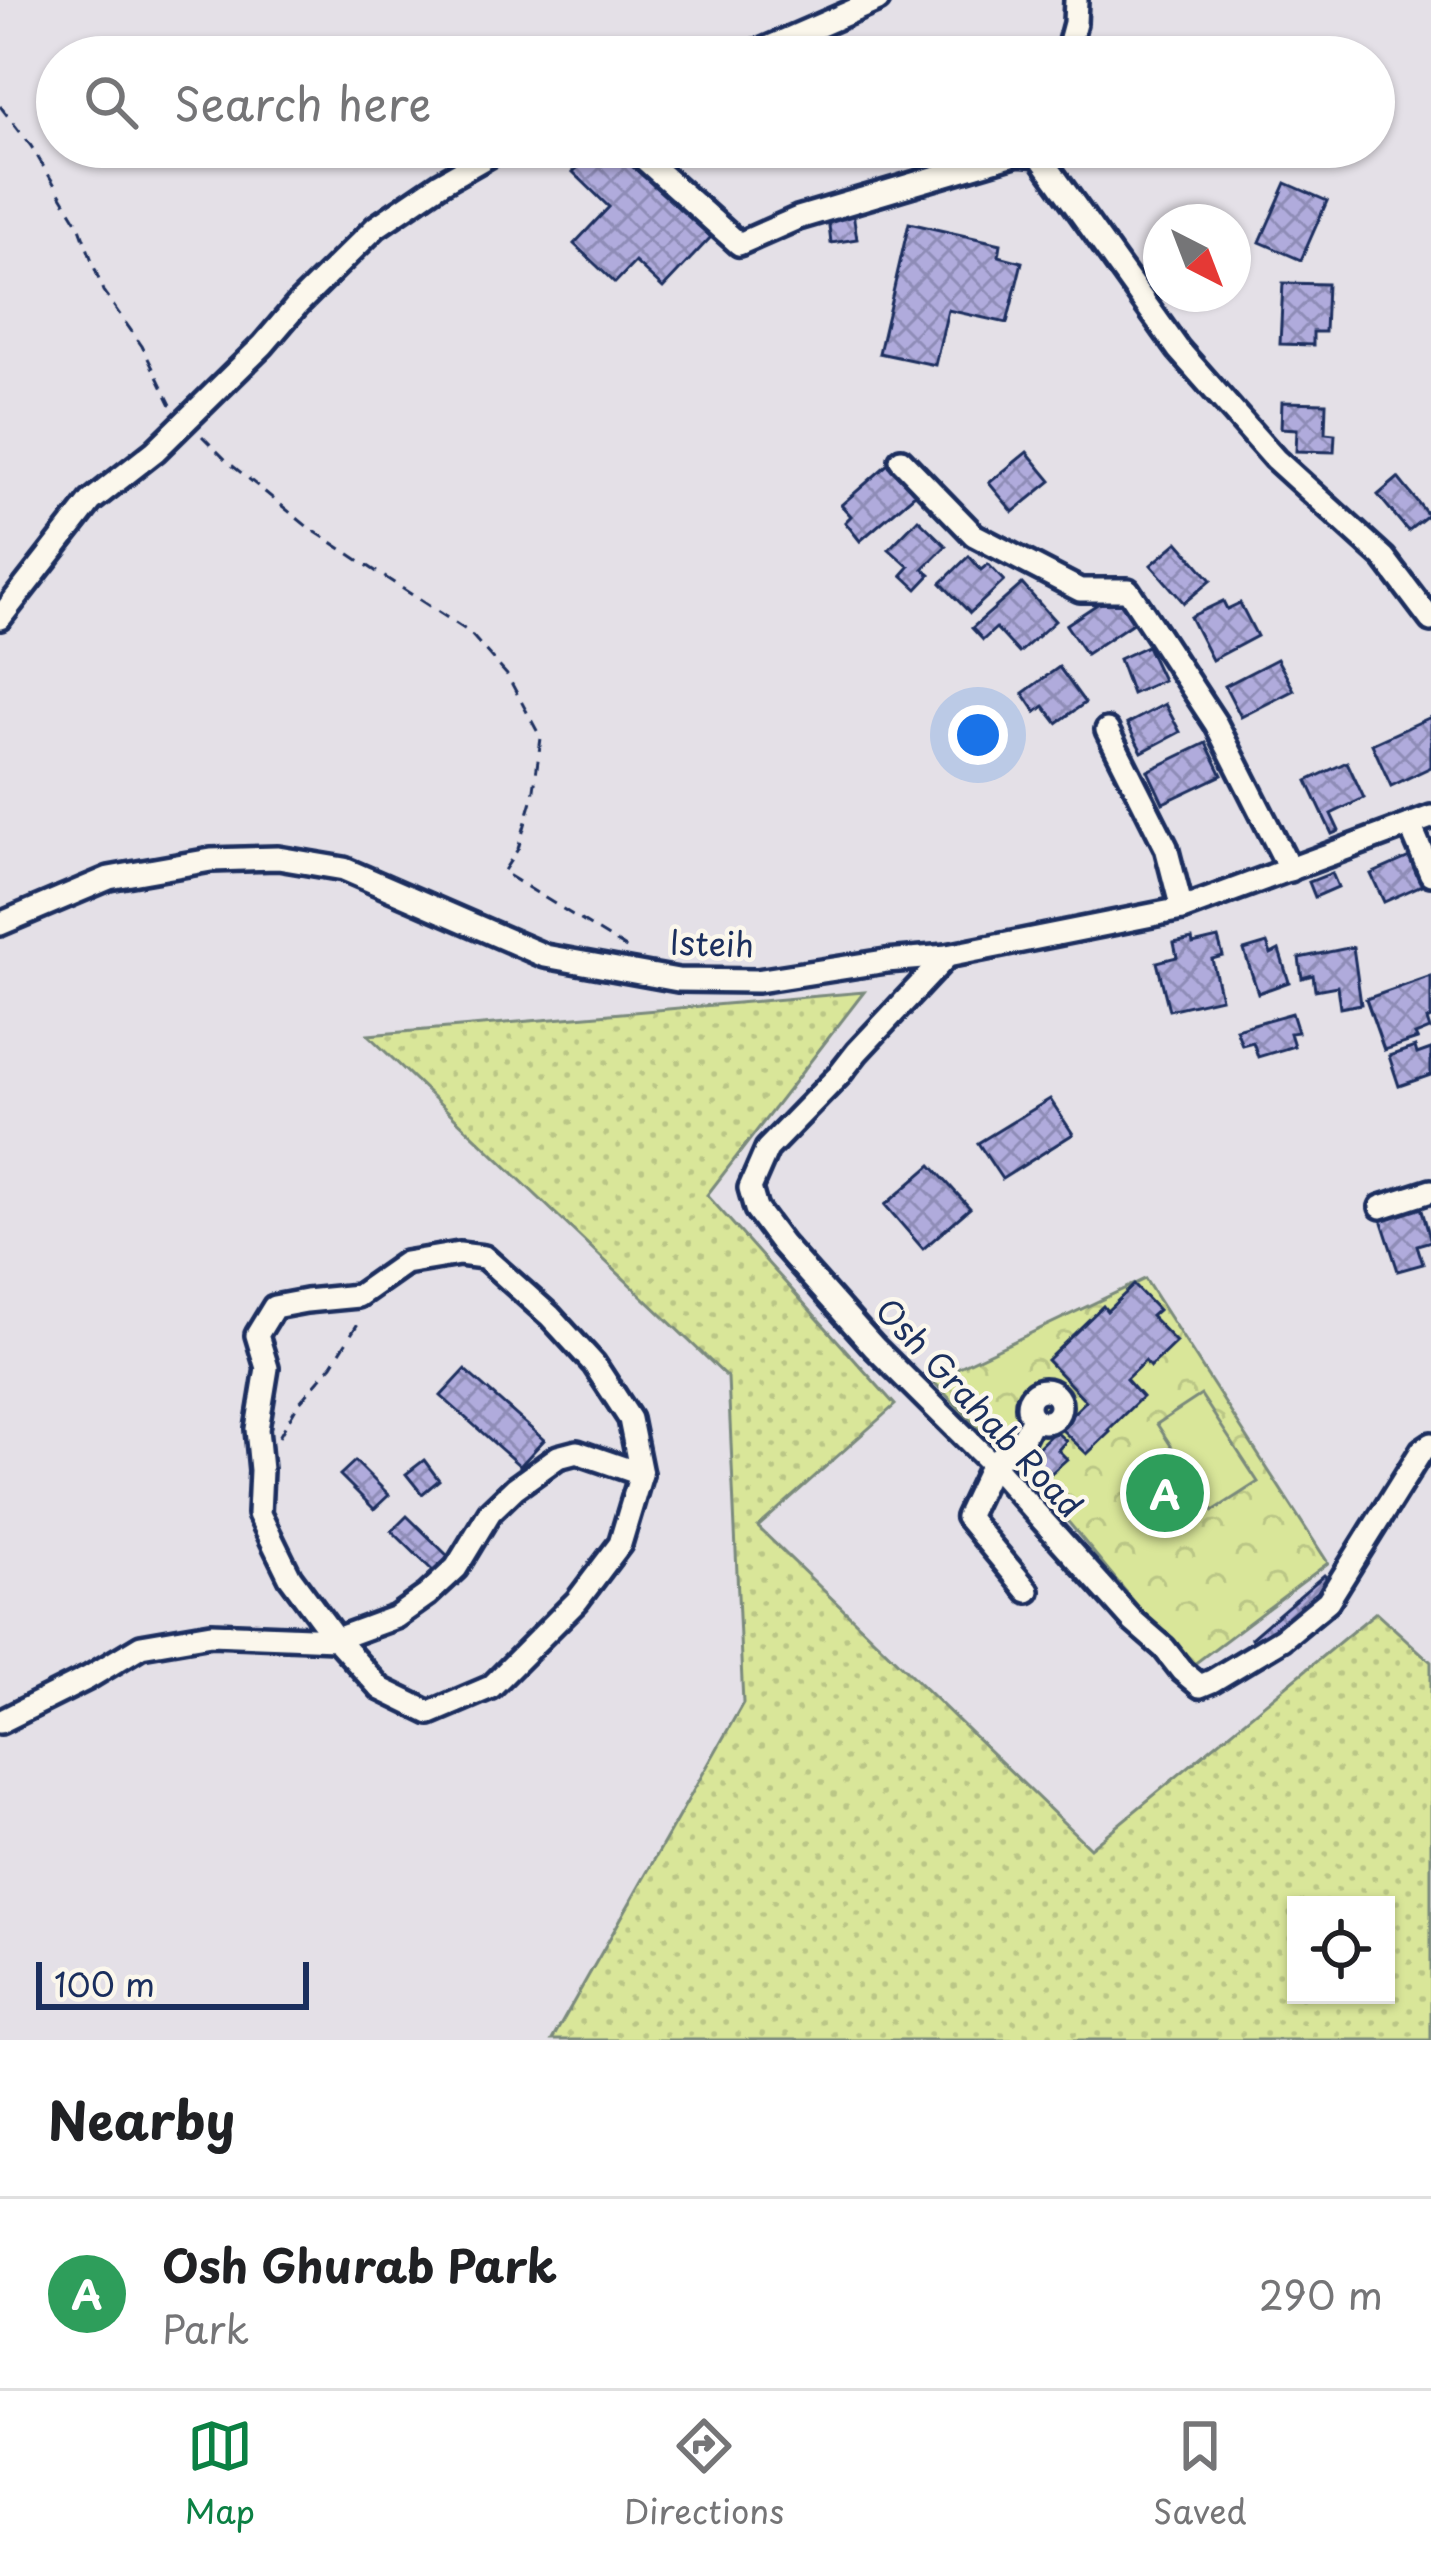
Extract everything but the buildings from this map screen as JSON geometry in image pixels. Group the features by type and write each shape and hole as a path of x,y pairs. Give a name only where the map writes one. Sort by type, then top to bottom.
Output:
{"street":[{"path":"795,36 878,0"},
{"path":"1072,36 1076,0"},
{"path":"0,618 92,501 154,451 376,227 468,168"},
{"path":"654,168 739,244 798,218 970,168"},
{"path":"1052,168 1178,349 1275,459 1384,558 1431,620"},
{"path":"901,460 974,535 1080,590 1128,590 1216,724 1290,870"},
{"path":"1107,730 1166,848 1182,909"},
{"path":"1420,821 1431,874"},
{"name":"Isteih","path":"0,924 109,878 211,860 278,858 344,869 545,956 678,980 757,981 947,956 1182,909 1420,821"},
{"name":"Osh Grahab Road","path":"947,956 767,1149 750,1188 756,1209 874,1347 992,1464 1181,1671 1200,1687 1282,1639 1328,1601 1422,1450 1431,1444"},
{"path":"1381,1207 1431,1191"},
{"path":"459,1254 484,1257 550,1316 594,1364 630,1419 640,1474 620,1544 578,1601 491,1687 430,1713 380,1689 336,1639 290,1577 259,1514 257,1429 267,1368 257,1335 274,1307 358,1296 405,1263 459,1254"},
{"path":"1028,1591 967,1517 992,1464 1023,1438 1033,1418"},
{"path":"0,1722 141,1646 212,1634 336,1639 396,1617 456,1568 490,1512 558,1457 577,1452 640,1474"}],"path":[{"path":"0,106 36,154"},
{"path":"45,168 80,225 103,291 142,346 181,424 206,437 228,462 308,527 469,632 508,675 541,738 533,797 518,849 503,872 639,956"},
{"path":"280,1437 298,1404 332,1365 364,1313"}],"green space":[{"path":"864,992 707,1195 895,1405 758,1527 1090,1848 1376,1612 1431,1662 1431,2040 552,2040 743,1703 728,1378 368,1035"},
{"path":"1145,1279 1328,1563 1189,1668 1070,1524 932,1380"},
{"path":"1201,1395 1258,1482 1213,1511 1157,1424"}],"place":[{"name":"Osh Ghurab Park","path":"1165,1493"}]}
